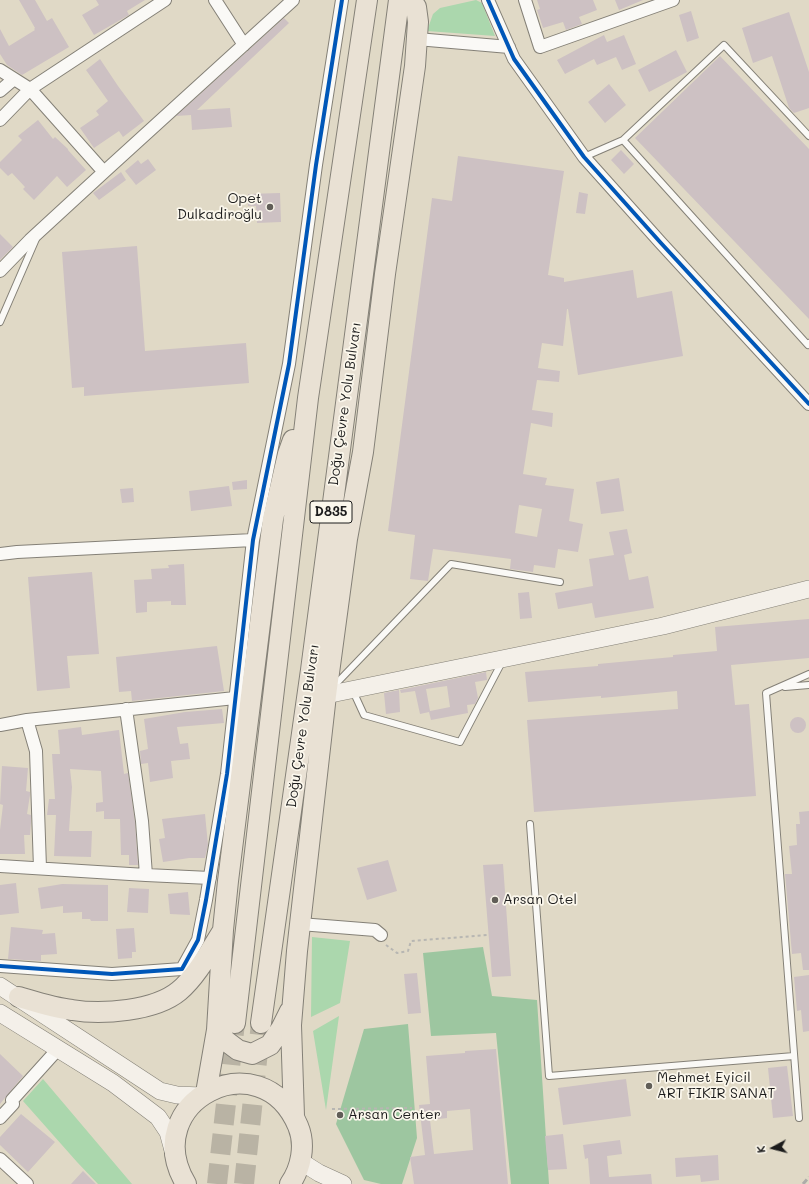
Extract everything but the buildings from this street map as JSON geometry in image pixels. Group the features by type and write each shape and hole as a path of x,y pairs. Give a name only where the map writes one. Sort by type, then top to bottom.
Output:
{"highway":[{"name":"D835","path":"235,1023 308,398 367,0"},
{"name":"Doğu Çevre Yolu Bulvarı","path":"261,1023 311,670 399,0"},
{"path":"294,1116 291,1009 326,695 347,539 363,452 385,274 415,66 418,31 416,7 411,0"},
{"path":"203,1094 217,1030 223,930 228,881 273,520 288,454 308,398"},
{"path":"19,997 73,1011 117,1012 153,1005 179,992 200,967 223,930"},
{"path":"217,1030 226,1041 238,1050 252,1054 270,1045 281,1029 291,1009"},
{"path":"186,1184 176,1162 175,1143 179,1125 188,1108 203,1094 217,1087 234,1084 252,1085 268,1091 283,1102 294,1116 300,1130 302,1145 300,1161 295,1177 290,1184"}],"main road":[{"path":"326,695 663,626 809,589"},
{"path":"0,986 19,997 160,1091 177,1095 203,1094"},
{"path":"0,1013 113,1083 158,1117 168,1132 176,1162"},
{"path":"300,1161 319,1173 343,1184"}],"street":[{"path":"0,120 30,89 165,0"},
{"path":"215,0 244,45"},
{"path":"0,271 39,232 293,0"},
{"path":"273,520 289,364 316,165 342,0"},
{"path":"424,0 418,31 509,47"},
{"path":"488,0 514,59 584,157 809,404"},
{"path":"525,0 540,47 673,0"},
{"path":"0,70 30,89 104,172"},
{"path":"0,91 14,79"},
{"path":"0,966 112,974 182,969 198,940 227,774 253,540 289,364"},
{"path":"0,554 253,540"},
{"path":"0,725 27,720 235,698"},
{"path":"126,709 142,821 146,876"},
{"path":"27,720 36,751 40,868"},
{"path":"0,866 146,876 210,878"},
{"path":"300,924 375,930 382,939"},
{"path":"0,1118 13,1104 12,1100 58,1049"},
{"path":"0,1159 27,1184"}],"lane":[{"path":"584,157 623,140 724,45 809,136"},
{"path":"623,140 802,339 808,344 809,343"},
{"path":"0,322 39,232"},
{"path":"326,695 451,564 560,582"},
{"path":"352,690 364,715 460,742 503,659"},
{"path":"800,1118 766,693 809,674"},
{"path":"780,687 809,685"},
{"path":"530,824 549,1076 794,1056"}],"path":[{"path":"382,939 397,953 408,952 411,941 488,935"},
{"path":"332,1110 412,1108"}],"green space":[{"path":"476,0 482,3 495,36 427,31 433,14 440,8"},
{"path":"312,937 350,941 340,1003 311,1017"},
{"path":"483,947 492,996 537,1000 549,1184 511,1184 496,1033 431,1036 423,953"},
{"path":"339,1016 326,1110 313,1031"},
{"path":"408,1024 417,1138 402,1184 381,1184 364,1180 336,1124 364,1029"},
{"path":"43,1079 132,1184 98,1184 23,1101"}],"tunnel":[{"path":"217,1184 235,1023"},
{"path":"244,1184 261,1023"}],"railway":[{"path":"803,1184 809,1177"}],"cycle path":[{"path":"0,966 112,974 182,969 198,940 227,774 253,540 289,364 316,165 342,0"},
{"path":"488,0 514,59 584,157 809,404"}],"place":[{"name":"Opet Dulkadiroğlu","path":"270,207"},
{"name":"Arsan Otel","path":"495,900"},
{"name":"Mehmet Eyicil ART FIKIR SANAT","path":"649,1086"},
{"name":"Arsan Center","path":"340,1115"}]}
